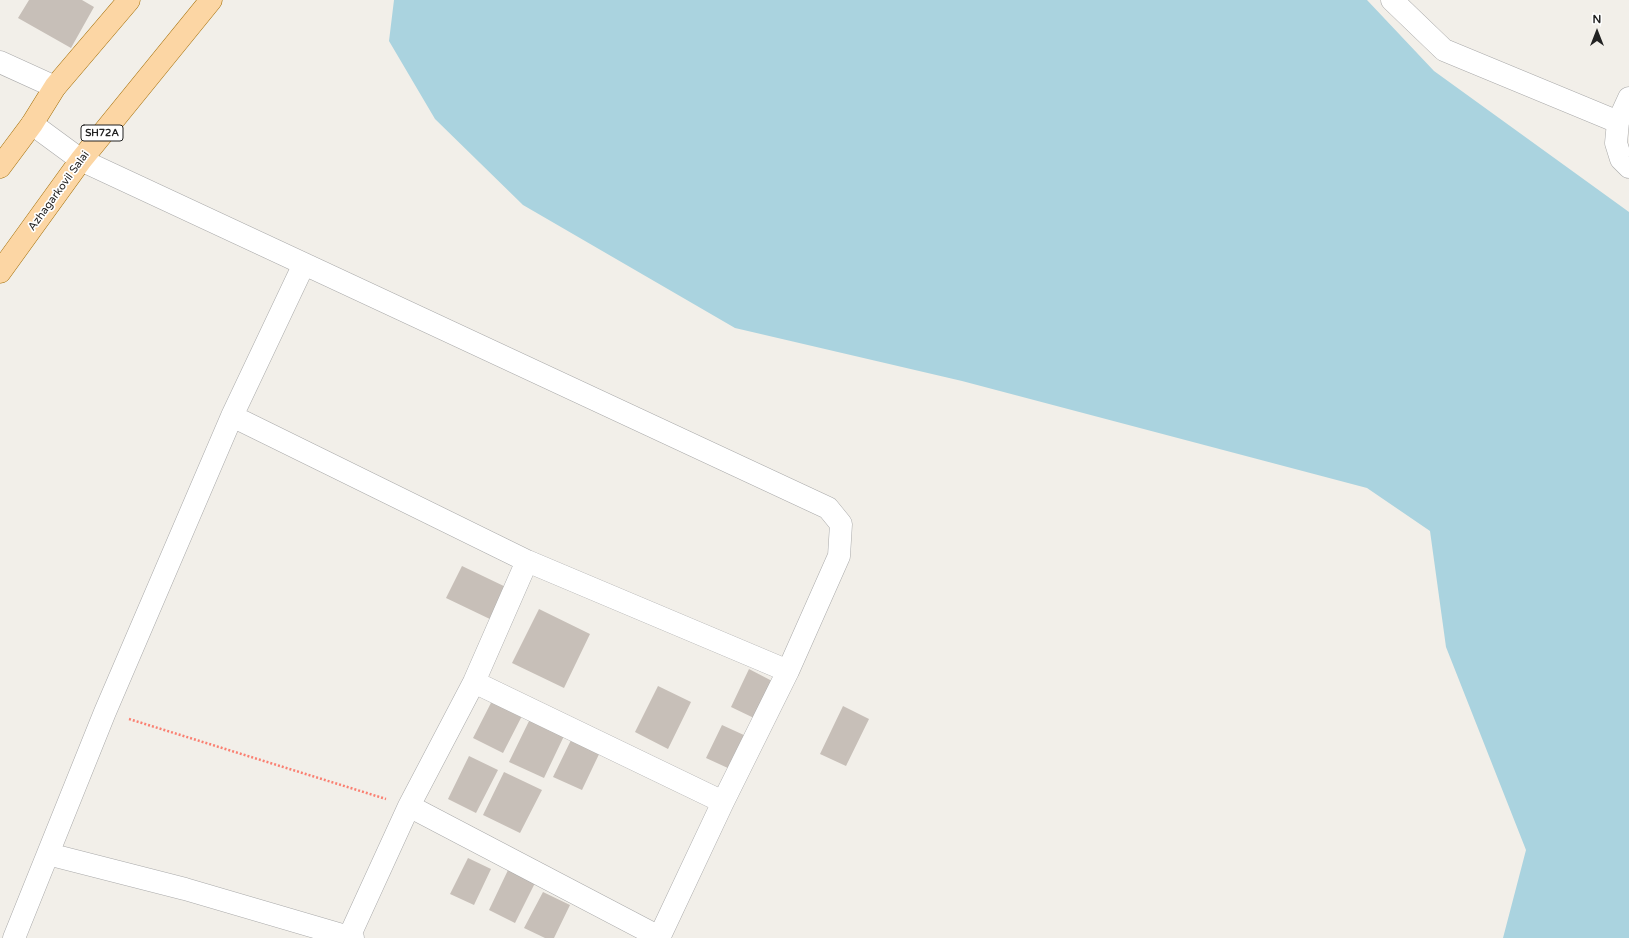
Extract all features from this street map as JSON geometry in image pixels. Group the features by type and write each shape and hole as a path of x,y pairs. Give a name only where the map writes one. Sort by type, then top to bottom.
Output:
{"main road":[{"path":"0,167 32,124 55,88 129,0"},
{"name":"Azhagarkovil Salai","path":"0,272 81,160 211,0"}],"street":[{"path":"1392,0 1444,50 1618,122"},
{"path":"0,62 55,88"},
{"path":"1629,98 1618,122 1616,143 1622,159 1629,167"},
{"path":"32,124 81,160 828,508 841,524 839,556 788,671 723,802 659,938 409,806"},
{"path":"14,938 106,712 232,416 304,264"},
{"path":"232,416 526,561 788,671"},
{"path":"48,854 185,889 351,937 409,806 474,682 526,561"},
{"path":"474,682 723,802"}],"path":[{"path":"106,712 409,806"}],"water":[{"path":"394,0 1367,0 1434,71 1629,212 1629,938 1503,938 1526,850 1446,647 1430,531 1367,488 962,381 735,328 523,205 435,119 389,41"}],"building":[{"path":"29,0 82,0 94,7 71,48 18,18"},
{"path":"462,566 510,589 494,621 446,598"},
{"path":"539,609 590,634 564,688 512,663"},
{"path":"749,669 774,682 756,719 731,707"},
{"path":"658,686 691,702 668,749 635,732"},
{"path":"494,697 524,712 503,753 473,738"},
{"path":"843,706 869,719 846,766 820,754"},
{"path":"530,719 564,736 544,778 509,762"},
{"path":"722,725 746,736 730,769 706,758"},
{"path":"573,736 601,750 582,790 553,777"},
{"path":"469,756 498,770 476,813 448,799"},
{"path":"504,772 542,790 520,833 483,815"},
{"path":"468,858 491,869 474,905 450,894"},
{"path":"509,868 536,881 515,923 489,910"},
{"path":"543,892 570,905 554,938 545,938 524,928"}]}
